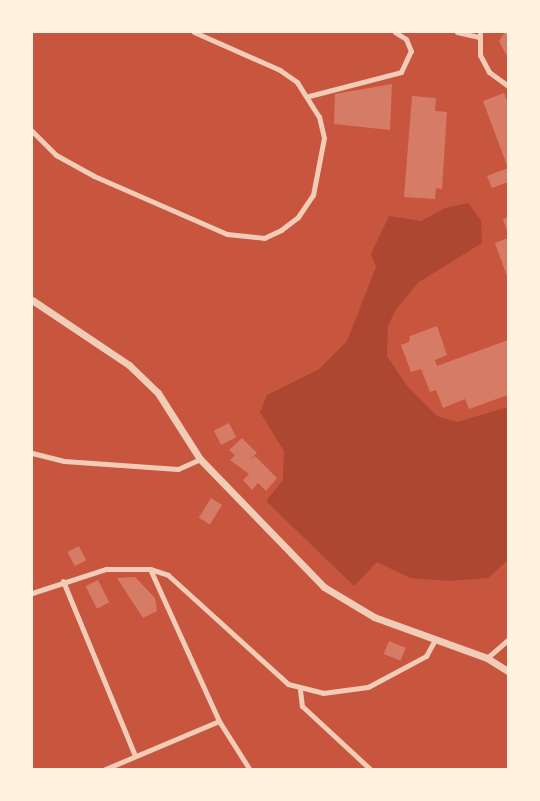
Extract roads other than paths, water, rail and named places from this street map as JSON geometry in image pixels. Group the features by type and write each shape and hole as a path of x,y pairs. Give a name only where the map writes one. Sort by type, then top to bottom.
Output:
{"street":[{"path":"32,131 56,155 94,176 227,234 264,238 298,217 321,171 324,138 309,96 280,70 194,32"},
{"path":"309,96 401,72 411,51 406,40 395,32"},
{"path":"457,32 480,34 489,72 509,86"},
{"path":"32,300 129,365 158,393 200,459 324,587 374,617 487,658 509,671"},
{"path":"32,453 64,461 178,469 200,459"},
{"path":"32,593 106,569 150,569 184,586 300,690 323,693 368,687 426,656 435,640"},
{"path":"150,569 219,721 250,769"},
{"path":"63,581 135,756"},
{"path":"487,658 509,640"},
{"path":"300,690 302,706 371,769"},
{"path":"103,769 219,721"}]}
